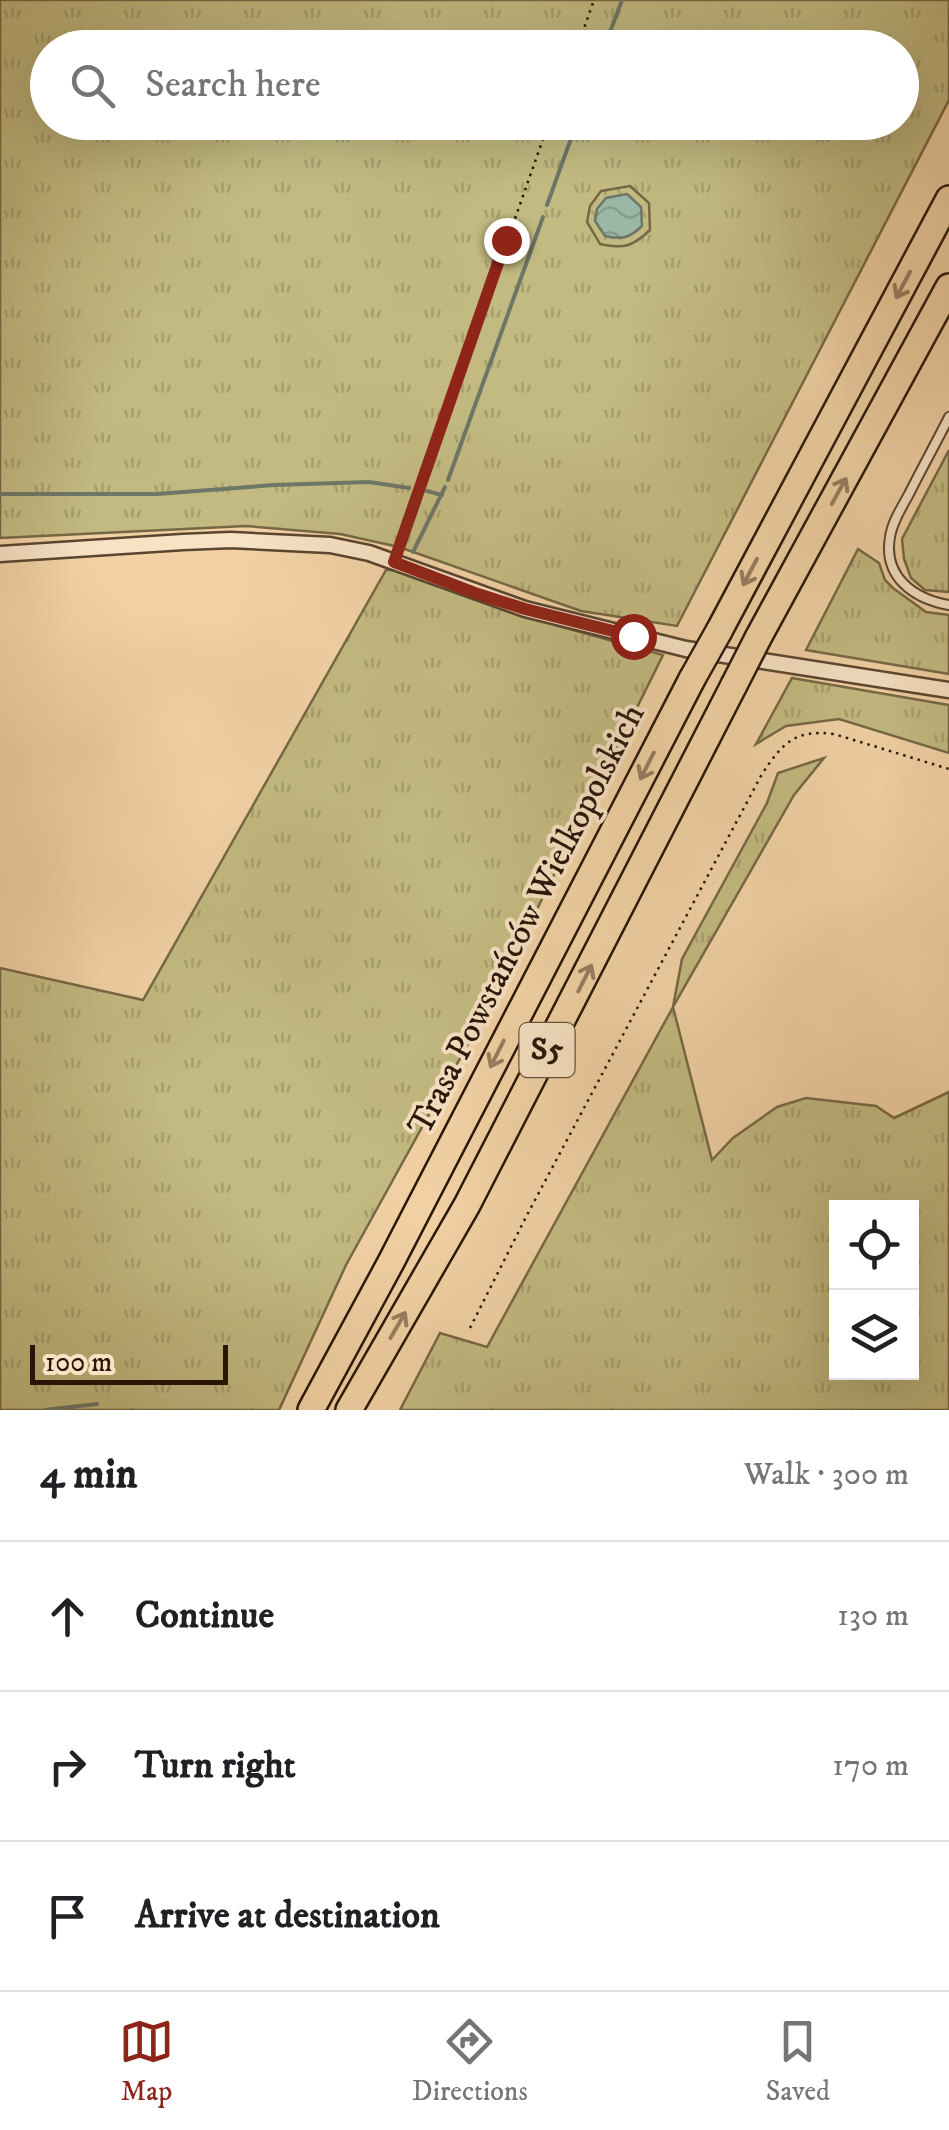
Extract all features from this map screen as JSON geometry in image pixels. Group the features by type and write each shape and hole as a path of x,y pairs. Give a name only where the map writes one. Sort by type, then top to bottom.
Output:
{"highway":[{"name":"Trasa Powstańców Wielkopolskich","path":"313,1406 692,679 949,199"},
{"name":"S5","path":"349,1410 467,1205 758,638 949,288"}],"street":[{"path":"0,554 231,540 330,546 394,562 525,609 686,649 949,690"}],"lane":[{"path":"949,417 900,510 889,544 895,571 910,591 949,605"}],"path":[{"path":"583,30 594,0"},
{"path":"394,562 543,140"},
{"path":"470,1328 779,749 789,740 822,732 949,769"}],"green space":[{"path":"0,0 949,0 949,100 677,626 581,611 399,547 340,534 246,526 0,538"},
{"path":"630,186 649,203 650,230 627,245 600,244 587,222 590,206 601,191"},
{"path":"949,450 949,592 925,590 911,578 902,539"},
{"path":"858,549 879,563 885,580 893,588 926,612 949,615 949,674 806,650"},
{"path":"386,570 397,570 512,613 663,655 490,1004 346,1265 279,1410 0,1410 0,968 143,1000"},
{"path":"792,678 949,705 949,753 839,719 786,726 756,744"},
{"path":"824,758 794,795 673,1007 682,959 767,803 778,773"},
{"path":"673,1007 712,1160 733,1138 777,1107 806,1098 876,1106 894,1118 949,1092 949,1410 400,1410 440,1333 487,1347"}],"water":[{"path":"627,194 641,207 642,226 625,237 605,236 595,221 597,209 606,198"}],"waterway":[{"path":"611,30 622,0"},
{"path":"547,205 570,140"},
{"path":"448,480 543,217"},
{"path":"0,494 157,494 369,482 409,488"},
{"path":"413,552 445,487"},
{"path":"427,491 442,495"},
{"path":"45,1410 97,1404"}],"route":[{"path":"506,240 394,562 525,609 633,636"}]}
